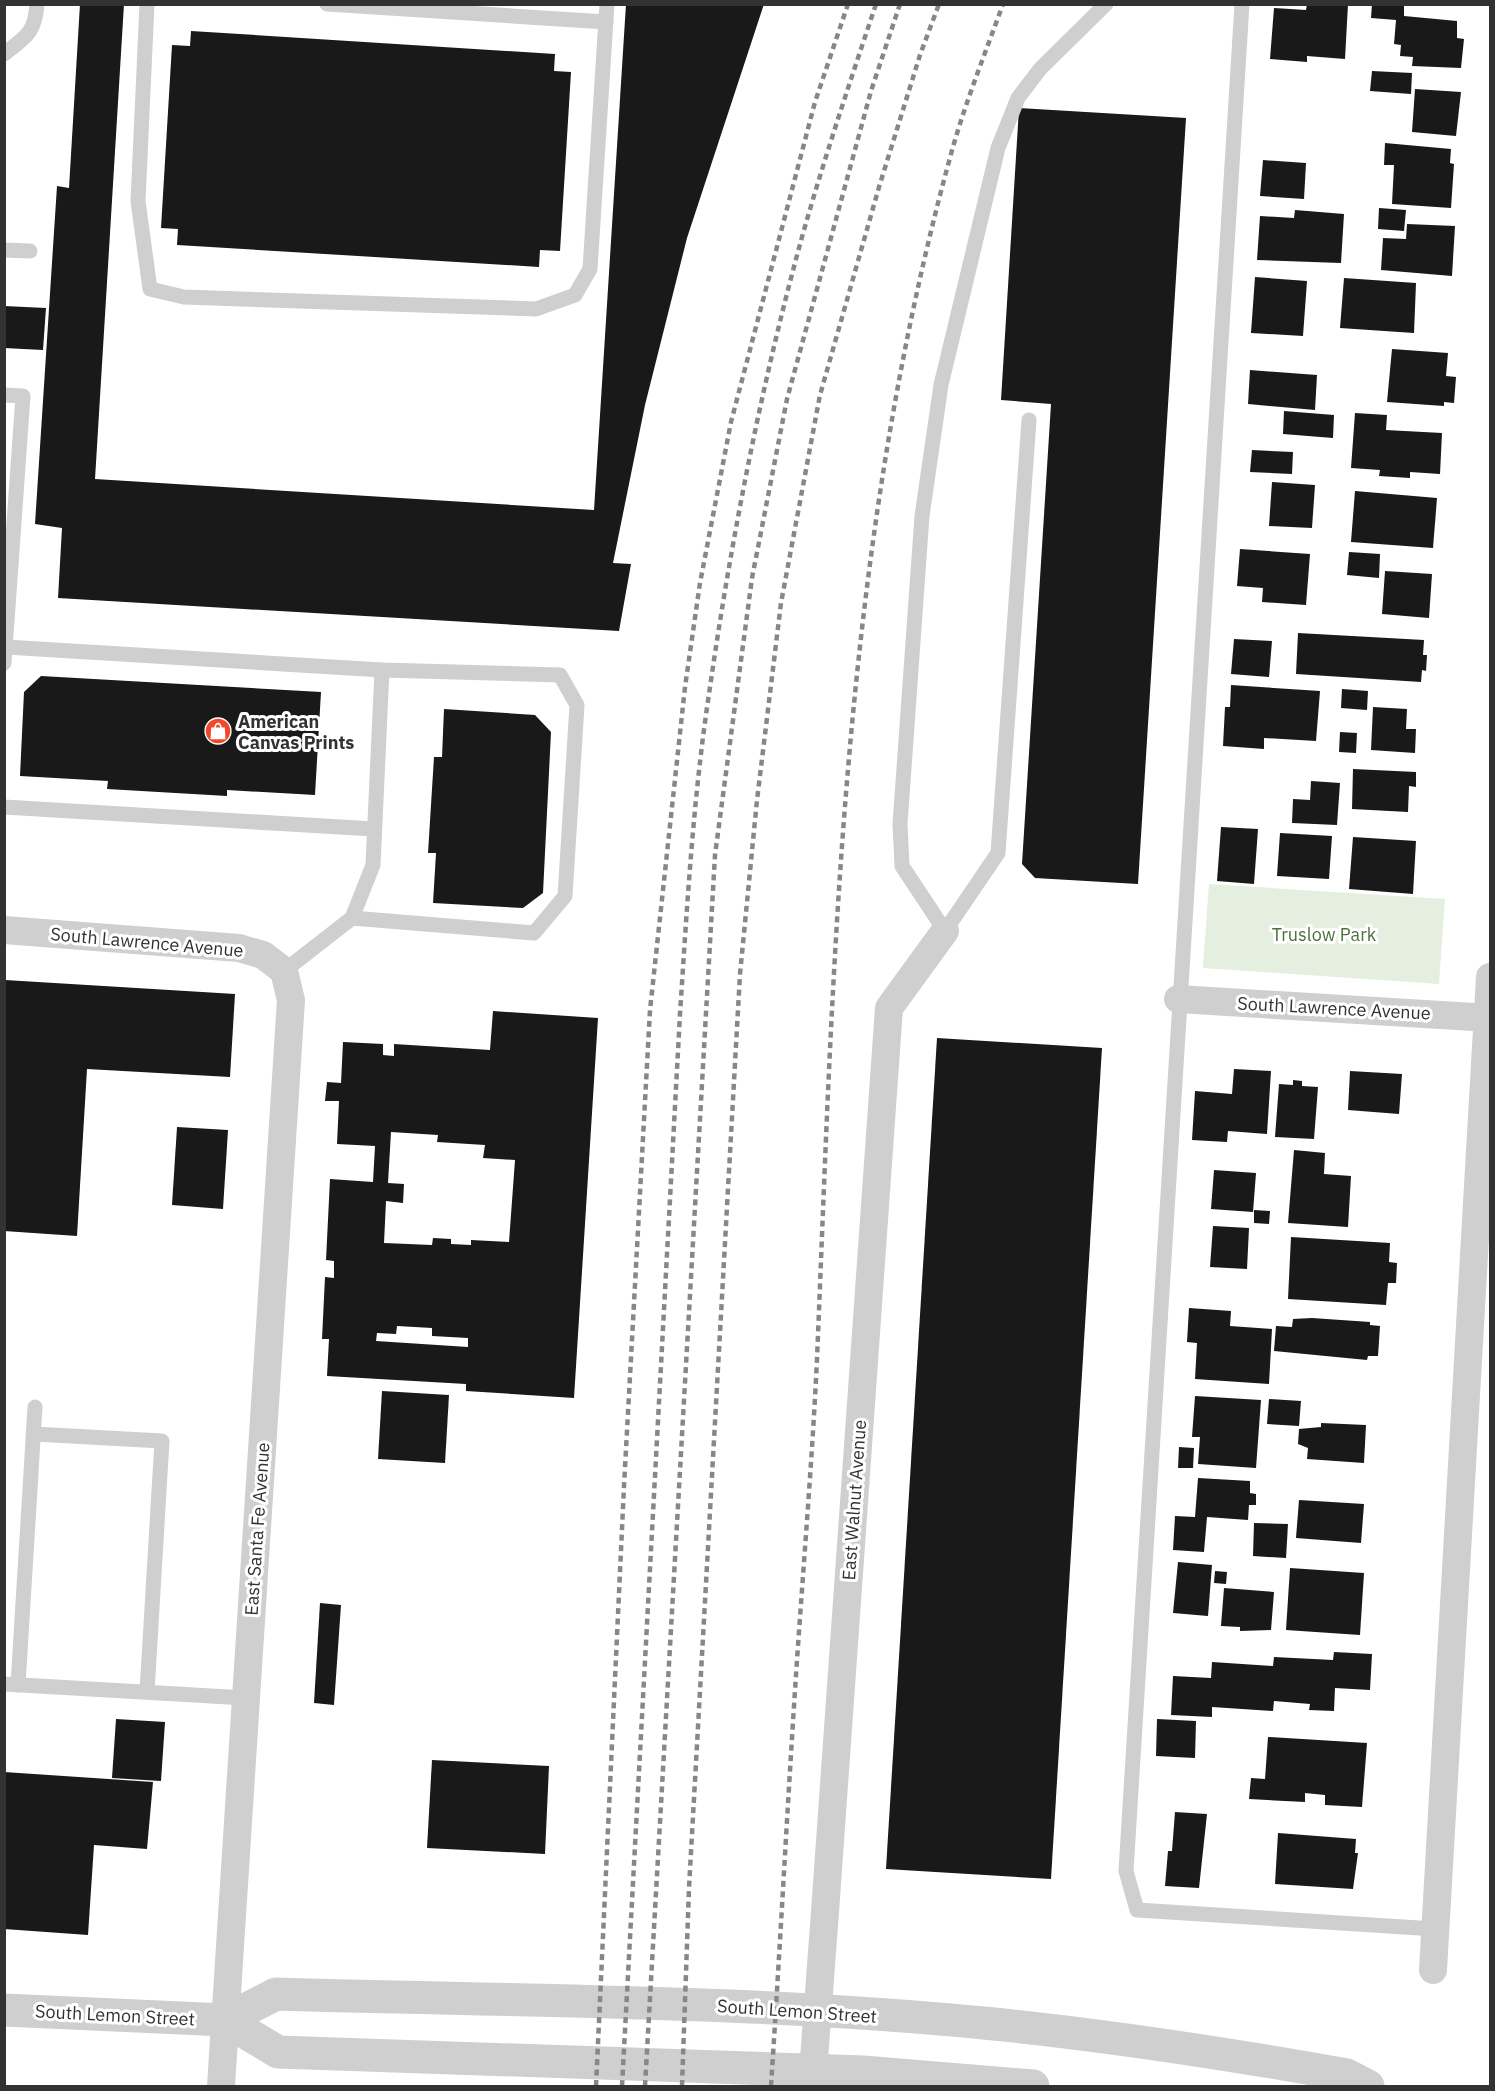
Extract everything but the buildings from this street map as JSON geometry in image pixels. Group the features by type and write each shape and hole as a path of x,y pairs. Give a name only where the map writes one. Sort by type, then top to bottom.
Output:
{"street":[{"name":"South Lawrence Avenue","path":"4,930 239,948 263,955 284,971"},
{"name":"East Walnut Avenue","path":"812,2086 889,1008 945,931"},
{"name":"East Santa Fe Avenue","path":"221,2086 290,1020 291,1000 284,971"},
{"path":"1433,1970 1491,977"},
{"name":"South Lawrence Avenue","path":"1178,999 1489,1018"},
{"name":"South Lemon Street","path":"225,2020 276,1994 735,2007 992,2024 1186,2046 1347,2075 1368,2086"},
{"name":"South Lemon Street","path":"4,2010 225,2020 278,2052 863,2072 1033,2086"}],"lane":[{"path":"4,54 29,35 36,22 37,4"},
{"path":"147,4 140,212 150,289 184,297 536,309 575,294 590,269 607,4"},
{"path":"327,4 606,22"},
{"path":"1029,420 998,853 945,931 902,866 900,824 922,516 941,385 999,148 1018,98 1040,69 1106,4"},
{"path":"1242,4 1178,999 1126,1871 1137,1910 1435,1929"},
{"path":"4,250 30,251"},
{"path":"4,395 23,396 4,663"},
{"path":"6,647 382,670 560,675 577,705 565,896 534,933 352,918"},
{"path":"284,971 352,918 374,865 382,670"},
{"path":"4,807 374,829"},
{"path":"35,1407 11,1685 246,1698"},
{"path":"34,1434 162,1442 147,1692"}],"green space":[{"name":"Truslow Park","path":"1209,884 1445,899 1439,984 1203,968"}],"railway":[{"path":"596,2086 624,1486 650,1010 685,687 700,583 731,422 815,102 848,4"},
{"path":"622,2086 680,1014 691,854 703,734 737,521 773,350 810,208 876,4"},
{"path":"645,2086 715,855 752,578 787,399 871,91 900,4"},
{"path":"682,2086 689,1888 740,974 757,800 781,603 820,395 879,187 920,55 939,4"},
{"path":"771,2086 815,1398 838,903 849,752 865,602 886,452 915,303 951,154 1003,4"}],"place":[{"name":"American Canvas Prints","path":"218,731"}]}
